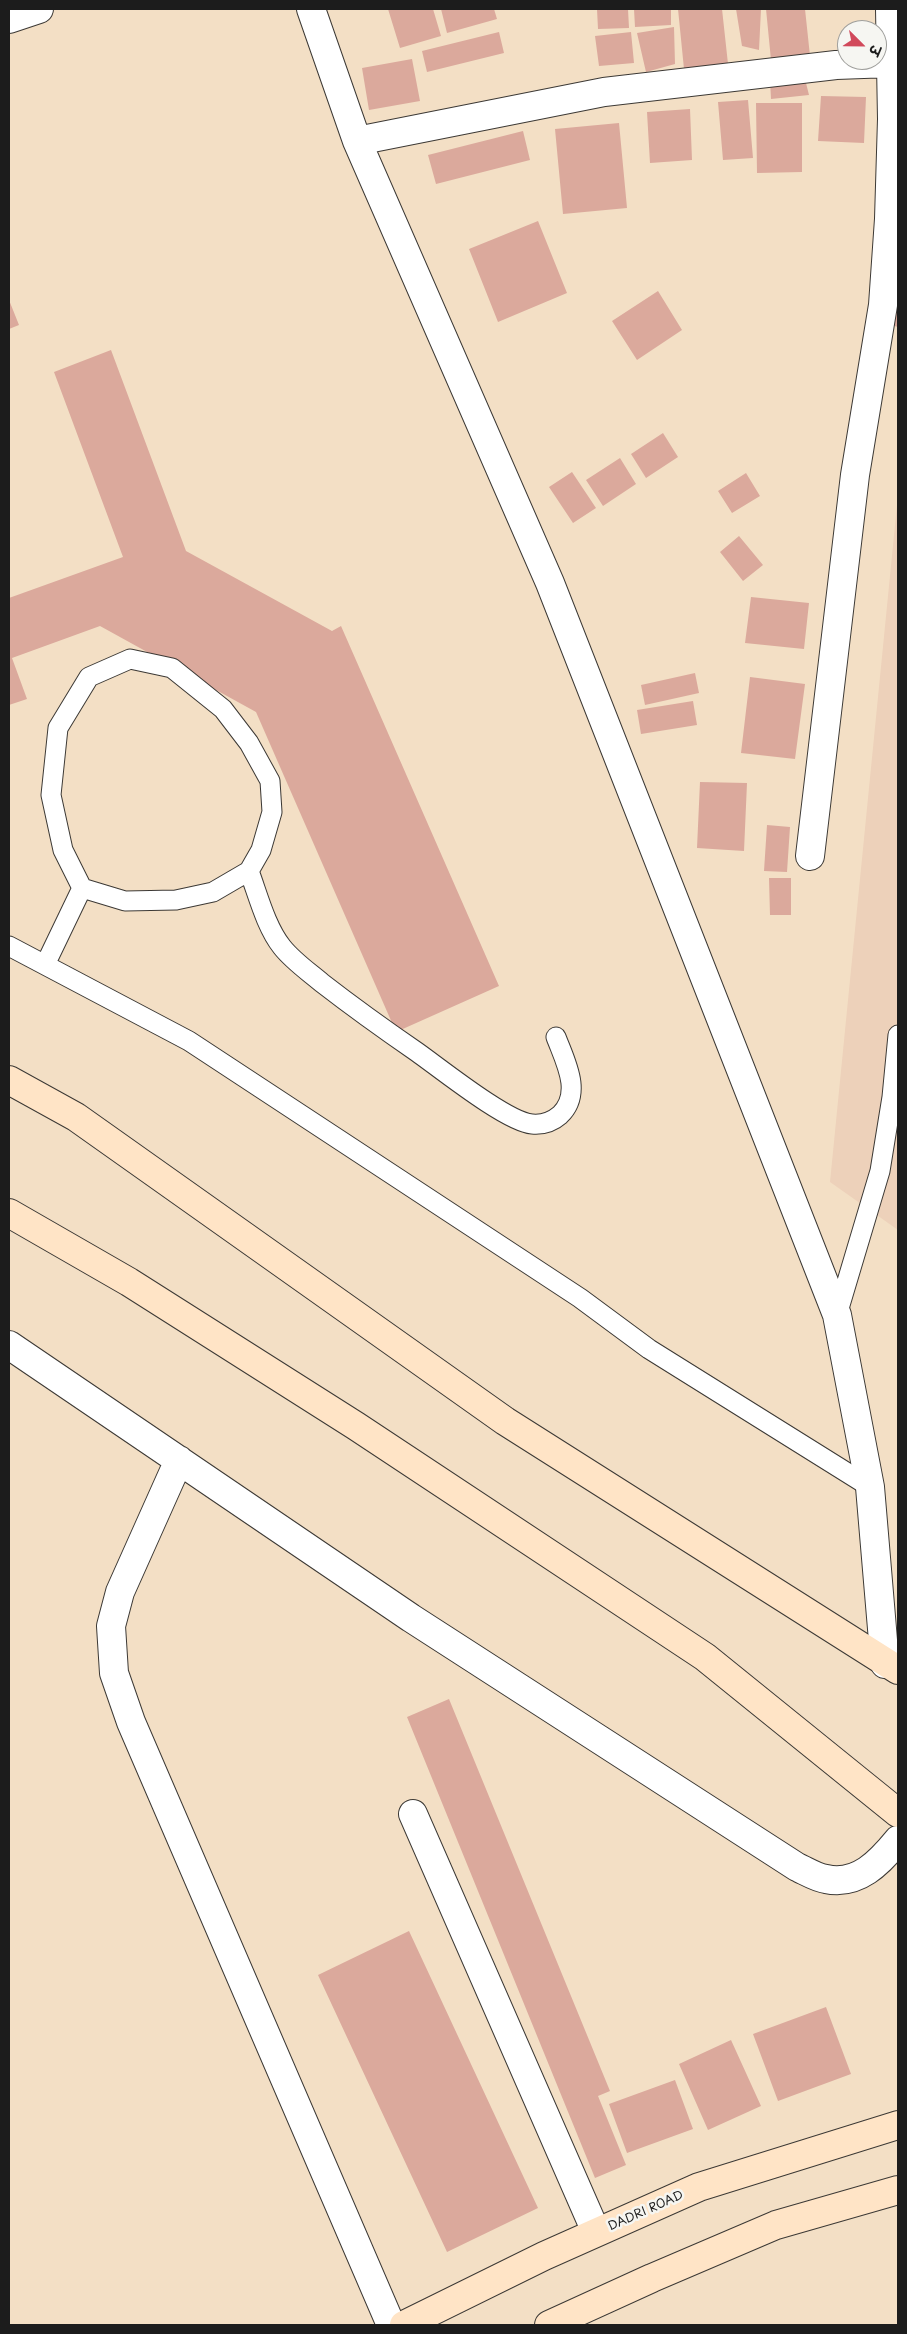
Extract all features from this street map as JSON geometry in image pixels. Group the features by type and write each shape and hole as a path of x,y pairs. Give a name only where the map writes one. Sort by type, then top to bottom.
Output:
{"main road":[{"path":"9,1080 76,1117 505,1421 892,1667"},
{"path":"9,1212 129,1282 347,1420 705,1657 898,1813"},
{"name":"DADRI ROAD","path":"404,2325 544,2256 699,2187 898,2125"},
{"path":"549,2325 776,2225 898,2190"}],"street":[{"path":"9,19 40,9"},
{"path":"311,9 357,141 550,583 837,1315 870,1488 892,1667"},
{"path":"810,856 855,475 883,305 889,210 890,9"},
{"path":"357,141 604,92 836,65 891,63"},
{"path":"9,1345 411,1618 797,1866 826,1880 855,1879 883,1859 898,1840"},
{"path":"179,1460 120,1592 111,1626 114,1673 131,1722 391,2325"},
{"path":"413,1814 596,2232"}],"lane":[{"path":"130,658 172,668 223,709 249,743 270,781 272,812 261,850 249,871 213,892 176,900 125,901 82,888 63,850 51,795 58,728 88,677 130,658"},
{"path":"249,871 282,948 356,1010 515,1119 530,1124 551,1121 565,1109 570,1099 572,1088 570,1076 556,1037"},
{"path":"45,965 82,888"},
{"path":"9,946 189,1041 580,1298 649,1349 870,1488"},
{"path":"837,1315 880,1171 892,1097 898,1035"}],"shaded area":[{"path":"898,495 898,1230 830,1182"}],"building":[{"path":"388,9 433,9 441,36 400,48"},
{"path":"441,9 494,9 497,19 447,33"},
{"path":"597,9 628,9 629,28 598,29"},
{"path":"634,9 671,9 671,25 635,27"},
{"path":"678,9 722,9 728,64 684,69"},
{"path":"736,9 761,9 759,50 742,46"},
{"path":"766,9 805,9 810,56 771,60"},
{"path":"674,27 675,64 646,72 637,33"},
{"path":"499,32 504,53 427,72 422,51"},
{"path":"631,32 634,63 599,66 595,36"},
{"path":"412,59 420,101 369,110 362,68"},
{"path":"804,75 809,95 771,99 770,80"},
{"path":"821,96 866,97 864,143 818,141"},
{"path":"748,100 753,158 723,160 718,102"},
{"path":"756,103 802,103 802,172 757,173"},
{"path":"690,109 692,160 650,163 647,112"},
{"path":"619,123 627,208 563,214 555,129"},
{"path":"523,131 530,160 436,184 428,155"},
{"path":"538,221 567,293 498,322 469,249"},
{"path":"894,289 898,290 898,327 891,325"},
{"path":"658,291 682,330 637,360 612,321"},
{"path":"9,300 19,325 9,329"},
{"path":"111,350 186,551 332,631 341,626 499,986 396,1032 256,712 100,626 12,658 27,699 9,705 9,598 123,557 54,372"},
{"path":"663,433 678,457 646,478 631,454"},
{"path":"620,458 636,484 603,506 586,480"},
{"path":"572,472 596,508 573,523 549,487"},
{"path":"746,473 760,496 732,513 718,491"},
{"path":"739,536 763,565 743,581 720,552"},
{"path":"751,597 809,603 804,649 745,643"},
{"path":"695,673 699,693 645,705 641,685"},
{"path":"750,677 805,684 795,759 741,753"},
{"path":"693,701 697,725 641,734 637,710"},
{"path":"700,782 747,783 744,851 697,848"},
{"path":"767,825 790,827 787,872 764,871"},
{"path":"769,878 791,878 791,915 770,915"},
{"path":"449,1699 610,2091 598,2096 626,2165 595,2178 407,1717"},
{"path":"409,1931 538,2208 447,2252 318,1975"},
{"path":"826,2007 851,2074 778,2101 753,2034"},
{"path":"731,2040 761,2106 708,2130 679,2064"},
{"path":"675,2080 693,2129 627,2153 609,2104"}]}
